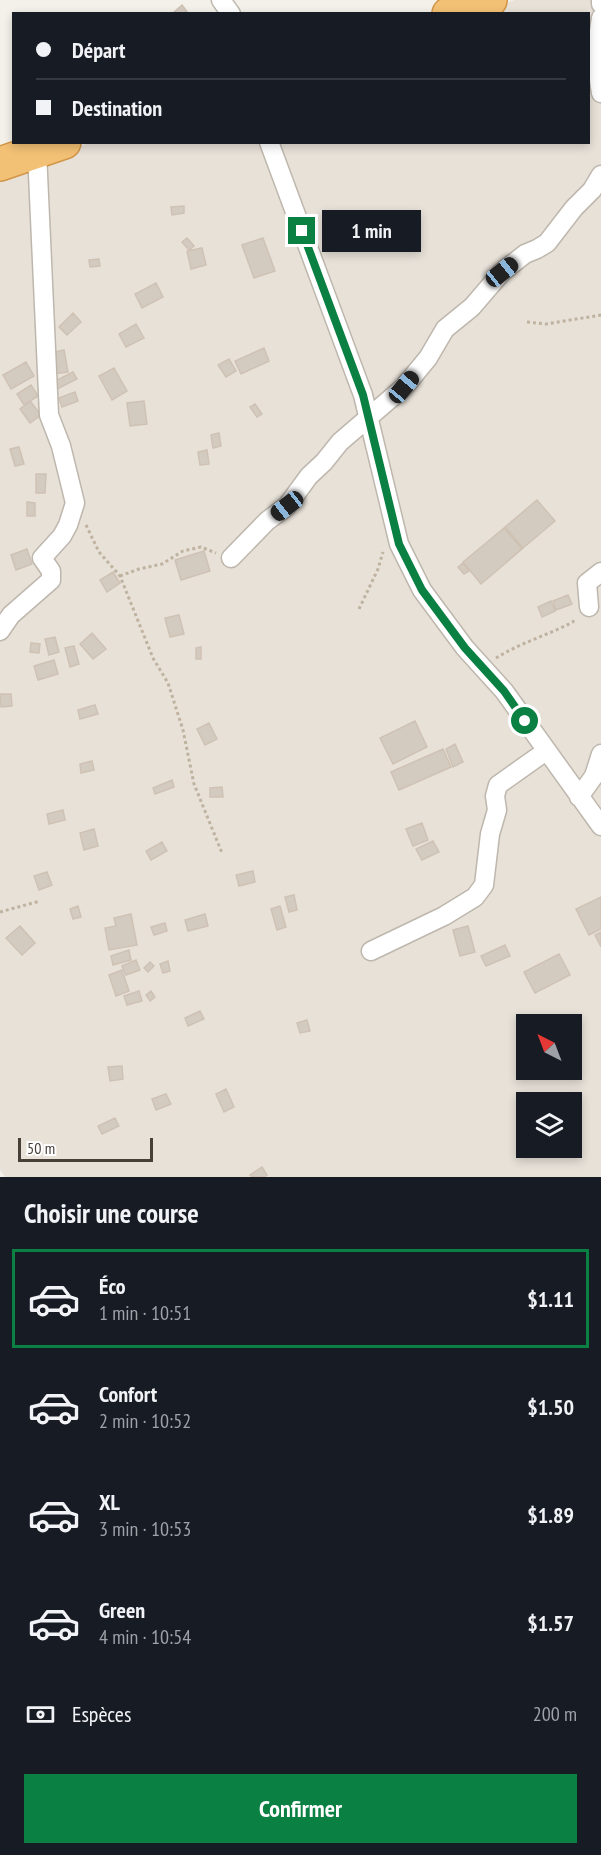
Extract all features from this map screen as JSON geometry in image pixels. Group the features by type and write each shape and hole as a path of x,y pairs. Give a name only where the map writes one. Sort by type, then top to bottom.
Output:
{"highway":[{"path":"455,12 490,0"},
{"path":"1,157 51,147"}],"street":[{"path":"601,18 597,39 596,67 601,93"},
{"path":"271,144 363,395 399,544 422,590 465,648 504,691 601,826"},
{"path":"0,631 11,615 51,580 51,571 42,558 62,536 75,504 61,446 49,415 51,147"},
{"path":"231,558 267,521 287,506 309,476 340,442 404,387 428,358 445,329 472,307 502,272 525,254 547,243 601,176"},
{"path":"589,607 587,583 601,572"},
{"path":"371,951 444,916 475,897 484,885 490,834 497,810 495,796 498,785 546,751"},
{"path":"579,797 594,776 601,754"}],"path":[{"path":"527,322 546,324 601,315"},
{"path":"75,504 99,552 120,576 153,658 168,683 183,730 194,784 222,853"},
{"path":"359,609 378,569 387,541 397,535"},
{"path":"120,576 162,564 183,551 201,547 231,558"},
{"path":"482,667 507,651 573,622 577,610 589,607"},
{"path":"0,912 40,902"}],"shaded area":[{"path":"515,0 601,0 601,1177 5,1177 0,1170 0,174 87,144 590,144 590,12 478,12"}],"building":[{"path":"182,5 187,12 174,12"},
{"path":"184,206 184,213 172,215 171,207"},
{"path":"187,238 194,246 189,250 182,242"},
{"path":"263,238 275,271 254,278 242,245"},
{"path":"202,248 206,265 191,269 187,251"},
{"path":"99,259 100,266 90,267 89,260"},
{"path":"156,283 163,297 142,308 135,294"},
{"path":"73,313 81,322 67,335 59,327"},
{"path":"136,324 144,338 126,347 119,334"},
{"path":"264,348 269,361 241,374 235,361"},
{"path":"64,350 68,372 53,374 50,353"},
{"path":"229,359 236,371 226,377 218,365"},
{"path":"26,362 34,376 11,389 3,375"},
{"path":"114,368 127,391 112,400 99,376"},
{"path":"73,372 77,379 57,389 53,382"},
{"path":"31,385 38,396 24,405 17,394"},
{"path":"75,392 78,401 62,407 59,398"},
{"path":"30,401 41,415 30,423 20,409"},
{"path":"144,401 147,424 130,426 127,403"},
{"path":"255,404 262,414 257,417 250,407"},
{"path":"219,433 221,446 213,448 211,435"},
{"path":"19,447 24,464 15,466 10,449"},
{"path":"207,450 209,464 200,465 198,452"},
{"path":"36,474 46,474 45,493 36,493"},
{"path":"537,500 555,521 523,548 505,527"},
{"path":"27,502 35,503 35,516 27,516"},
{"path":"504,528 522,549 481,584 463,562"},
{"path":"27,549 32,564 16,570 11,555"},
{"path":"204,551 210,571 181,580 175,560"},
{"path":"463,563 469,571 464,574 458,567"},
{"path":"113,572 120,583 107,592 100,580"},
{"path":"568,595 572,604 556,610 553,601"},
{"path":"551,601 555,611 542,617 538,607"},
{"path":"179,615 184,634 170,637 165,618"},
{"path":"92,633 106,649 93,659 80,644"},
{"path":"55,637 59,652 49,655 45,639"},
{"path":"31,643 40,644 39,653 30,652"},
{"path":"74,646 79,664 70,667 65,648"},
{"path":"201,647 201,659 196,659 196,648"},
{"path":"54,660 58,674 38,680 34,666"},
{"path":"0,694 11,694 12,706 1,707"},
{"path":"95,705 98,714 80,719 78,710"},
{"path":"415,721 427,747 393,764 380,738"},
{"path":"209,723 217,739 205,745 197,729"},
{"path":"455,744 463,762 453,767 446,749"},
{"path":"443,749 451,767 399,790 391,772"},
{"path":"92,761 94,770 81,773 80,764"},
{"path":"172,780 174,787 155,794 153,788"},
{"path":"222,787 223,797 210,797 210,788"},
{"path":"63,810 65,820 49,824 47,814"},
{"path":"422,823 428,840 413,846 406,829"},
{"path":"94,829 98,846 84,850 80,833"},
{"path":"433,841 439,852 422,860 416,849"},
{"path":"162,842 167,851 151,860 146,851"},
{"path":"253,871 255,882 239,886 236,875"},
{"path":"47,872 52,885 39,890 34,876"},
{"path":"294,895 297,910 289,912 285,897"},
{"path":"601,897 601,929 589,935 576,909"},
{"path":"78,906 81,917 73,919 70,909"},
{"path":"280,906 286,927 277,930 271,909"},
{"path":"131,914 137,945 109,950 105,928 116,926 114,918"},
{"path":"205,914 208,926 188,931 185,920"},
{"path":"165,923 167,931 154,935 151,927"},
{"path":"20,926 35,943 22,955 6,938"},
{"path":"468,926 475,952 460,956 453,930"},
{"path":"601,932 601,947 595,935"},
{"path":"505,945 510,956 486,966 481,956"},
{"path":"129,950 131,960 113,965 111,956"},
{"path":"559,954 570,975 535,993 524,972"},
{"path":"136,960 140,970 126,975 122,966"},
{"path":"168,961 170,971 163,973 160,964"},
{"path":"150,962 154,966 148,972 144,968"},
{"path":"122,970 129,991 116,996 109,975"},
{"path":"139,991 142,1001 127,1005 124,996"},
{"path":"151,991 155,997 150,1001 146,995"},
{"path":"200,1011 204,1019 188,1026 185,1018"},
{"path":"307,1020 310,1031 300,1033 297,1023"},
{"path":"122,1066 123,1079 110,1081 108,1067"},
{"path":"226,1089 234,1107 224,1112 216,1094"},
{"path":"166,1094 171,1104 156,1110 152,1099"},
{"path":"115,1118 119,1126 102,1134 98,1126"},
{"path":"262,1167 267,1175 264,1177 250,1175"}],"route":[{"path":"302,231 363,395 399,544 422,590 465,648 504,691 525,721"}]}
